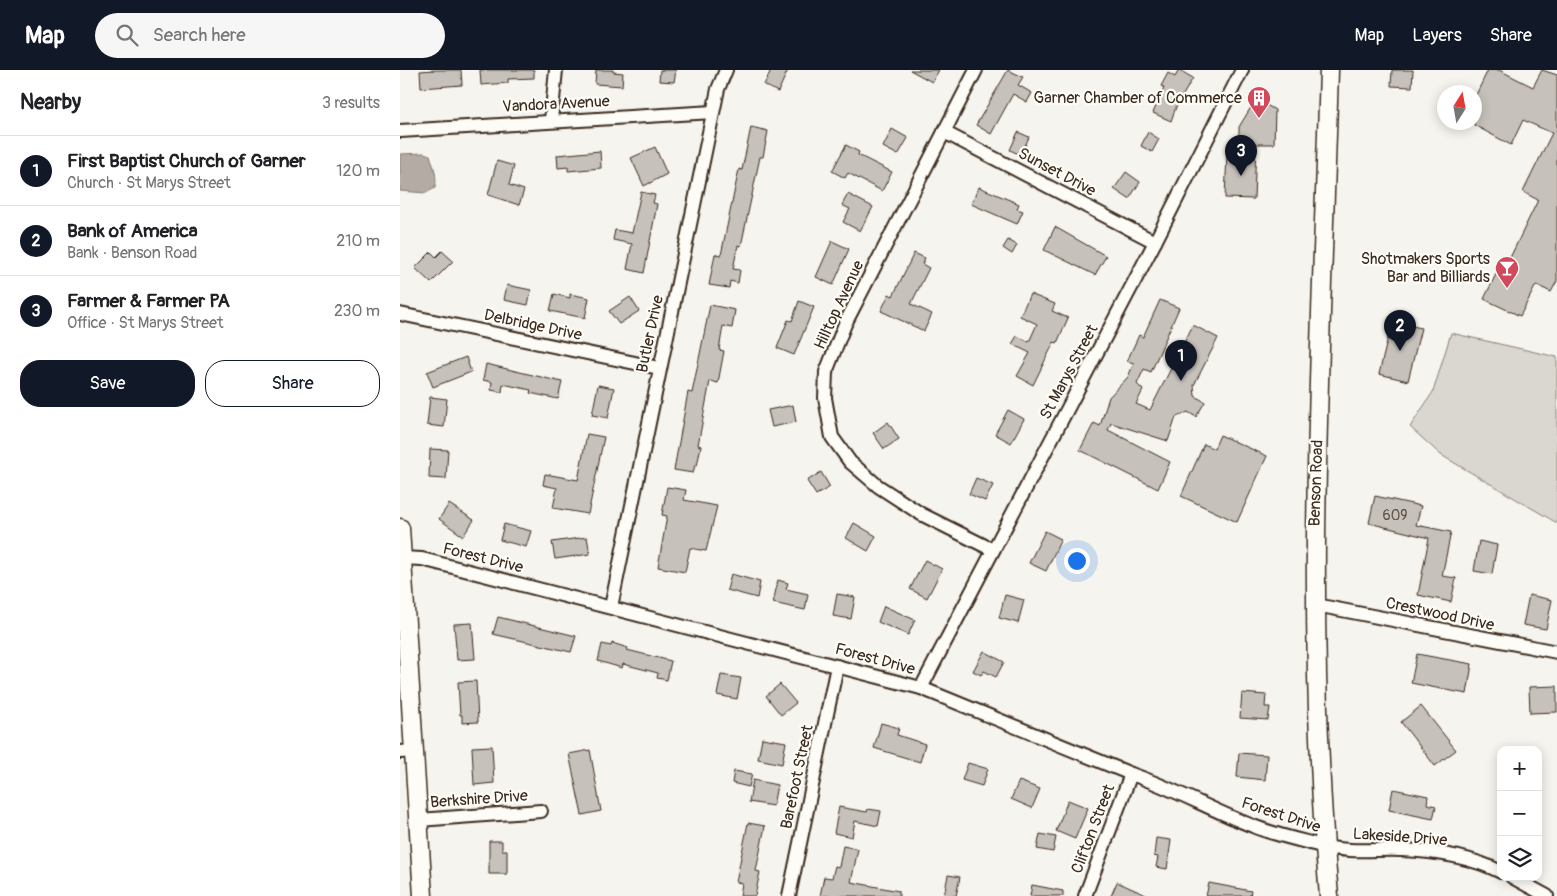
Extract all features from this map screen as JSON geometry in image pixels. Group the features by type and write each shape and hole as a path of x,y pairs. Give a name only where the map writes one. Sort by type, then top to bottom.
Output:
{"main road":[{"name":"Benson Road","path":"1329,70 1315,531 1316,690 1324,846 1329,896"},
{"path":"400,528 407,752 419,820 423,896"}],"street":[{"path":"551,120 556,70"},
{"name":"Butler Drive","path":"611,607 713,112 718,89 726,70"},
{"name":"Hilltop Avenue","path":"976,70 845,324 826,372 825,398 832,437 850,462 878,486 921,514 993,550"},
{"name":"St Marys Street","path":"921,688 1155,242 1242,70"},
{"name":"Vandora Avenue","path":"400,131 551,120 713,112"},
{"name":"Sunset Drive","path":"944,132 1155,242"},
{"name":"Delbridge Drive","path":"400,314 659,368"},
{"name":"Forest Drive","path":"401,558 422,559 921,688 1131,774 1164,785 1253,826 1324,846"},
{"name":"Crestwood Drive","path":"1316,604 1557,652"},
{"name":"Barefoot Street","path":"789,896 837,666"},
{"name":"Clifton Street","path":"1085,896 1131,774"},
{"name":"Berkshire Drive","path":"419,820 541,811"},
{"name":"Lakeside Drive","path":"1324,846 1367,852 1399,850 1429,852 1461,858 1497,871"},
{"path":"1519,881 1547,896"}],"shaded area":[{"path":"424,153 430,155 436,175 435,188 426,193 400,191 400,154"},
{"path":"1451,333 1557,357 1557,523 1441,455 1410,427 1433,392"}],"building":[{"path":"461,70 462,85 421,88 420,71"},
{"path":"480,70 534,70 534,78 508,79 508,83 481,85"},
{"path":"596,70 613,70 613,72 623,73 622,86 595,84"},
{"path":"660,70 676,70 674,82 659,81"},
{"path":"771,70 788,70 778,92 764,85"},
{"path":"910,70 939,70 932,82"},
{"path":"1008,70 1023,77 1018,85 1032,93 1027,102 1013,94 991,134 976,125"},
{"path":"1179,70 1193,78 1176,107 1171,121 1153,113 1164,88 1161,86 1168,73 1175,77"},
{"path":"1392,70 1413,70 1412,87 1391,86"},
{"path":"1488,70 1499,70 1533,87 1542,70 1557,75 1557,281 1551,292 1536,285 1520,316 1484,299 1501,264 1506,266 1538,200 1523,192 1552,133 1523,120 1511,145 1482,129 1481,85"},
{"path":"1256,99 1275,110 1274,144 1256,144 1254,199 1225,198 1227,153 1239,154 1239,127"},
{"path":"751,127 768,131 763,157 760,157 741,246 738,245 733,269 740,270 738,283 730,281 729,288 709,285 715,254 721,255 739,169 742,170"},
{"path":"892,129 908,138 898,155 883,147"},
{"path":"1018,132 1029,137 1021,155 1010,150"},
{"path":"1148,132 1159,139 1152,152 1141,146"},
{"path":"846,145 859,152 858,155 892,172 882,191 848,173 845,178 832,171"},
{"path":"655,147 667,174 644,186 631,158"},
{"path":"600,151 601,168 568,171 568,167 558,168 557,155"},
{"path":"497,161 514,166 509,185 524,190 519,205 488,195"},
{"path":"1126,172 1140,182 1129,199 1114,189"},
{"path":"979,187 1019,204 1017,209 1023,211 1017,224 971,204"},
{"path":"641,192 655,195 653,203 657,204 644,273 627,269 632,244 613,240 615,230 632,233"},
{"path":"848,194 873,207 860,231 843,222 850,209 842,205"},
{"path":"1055,227 1106,256 1095,275 1044,250"},
{"path":"1008,240 1017,245 1012,254 1003,248"},
{"path":"832,241 849,249 833,285 816,277"},
{"path":"442,251 453,261 431,283 415,268 431,252 436,257"},
{"path":"914,253 925,258 922,264 929,268 911,304 932,314 924,331 881,311 889,294 893,296"},
{"path":"507,285 531,290 528,305 504,300"},
{"path":"554,294 570,298 570,294 589,298 585,318 550,311"},
{"path":"1030,294 1055,304 1052,311 1068,318 1057,343 1054,342 1033,385 1017,376 1030,353 1012,344 1017,336 1029,342 1037,324 1020,316"},
{"path":"630,297 639,311 619,324 609,311"},
{"path":"1160,300 1179,308 1151,372 1144,369 1137,384 1143,390 1136,404 1150,410 1193,325 1218,338 1194,385 1195,396 1205,402 1196,417 1188,412 1176,417 1168,441 1111,423 1108,430 1170,462 1158,489 1080,450 1094,423 1100,426 1109,397 1128,377 1134,363 1127,361 1139,335 1143,337"},
{"path":"799,301 814,307 794,355 777,348 788,320 792,321"},
{"path":"710,305 735,310 732,328 723,326 719,350 724,351 718,383 710,381 698,445 701,446 697,466 695,465 693,473 674,470 688,392 692,393"},
{"path":"1392,321 1421,328 1408,381 1379,374"},
{"path":"466,357 471,372 433,387 427,372"},
{"path":"486,364 562,382 558,399 530,393 531,390 503,384 502,392 491,390 492,382 483,380"},
{"path":"598,385 614,388 608,418 592,415"},
{"path":"430,397 447,399 444,427 427,425"},
{"path":"793,405 796,422 772,427 768,410"},
{"path":"1008,410 1024,419 1011,443 995,434"},
{"path":"888,422 899,439 884,449 873,433"},
{"path":"587,434 604,437 588,514 553,508 557,488 543,485 545,474 578,480"},
{"path":"1220,435 1267,456 1237,522 1181,496 1204,444 1214,449"},
{"path":"430,449 448,450 446,479 429,478"},
{"path":"821,472 830,487 816,495 807,481"},
{"path":"976,478 993,485 985,501 969,494"},
{"path":"667,487 686,490 684,500 717,506 706,551 690,548 685,572 658,567 667,516 662,515"},
{"path":"1375,496 1421,506 1416,525 1451,532 1442,576 1456,578 1451,602 1418,595 1429,538 1369,523"},
{"path":"449,504 474,520 463,536 439,519"},
{"path":"854,523 876,536 868,551 846,538"},
{"path":"504,524 531,531 526,547 500,540"},
{"path":"1045,531 1061,539 1046,571 1029,563"},
{"path":"587,537 590,554 555,559 552,542"},
{"path":"1479,541 1497,545 1492,574 1474,571"},
{"path":"925,560 942,569 927,598 910,589"},
{"path":"731,574 760,582 757,598 727,590"},
{"path":"778,580 788,583 786,589 808,594 805,610 773,603"},
{"path":"837,594 855,597 851,619 833,616"},
{"path":"1005,595 1024,600 1018,623 999,618"},
{"path":"1529,595 1552,600 1546,629 1523,625"},
{"path":"884,606 915,620 908,635 878,622"},
{"path":"498,617 576,636 571,652 493,634"},
{"path":"472,623 475,659 457,660 454,624"},
{"path":"612,643 628,648 627,650 671,661 667,680 657,678 658,673 623,664 622,668 598,661 602,644 611,646"},
{"path":"984,651 1004,662 996,677 984,671 981,675 973,671"},
{"path":"1417,654 1472,664 1467,694 1411,683"},
{"path":"721,675 741,678 737,699 717,695"},
{"path":"476,681 478,722 462,723 458,682"},
{"path":"780,684 796,703 781,715 766,696"},
{"path":"1557,686 1557,712 1530,713 1529,687"},
{"path":"1242,693 1266,695 1265,707 1270,707 1268,720 1240,718"},
{"path":"1421,706 1456,750 1435,766 1401,722"},
{"path":"881,723 899,728 897,735 925,744 920,762 874,748"},
{"path":"762,738 786,742 782,764 758,759"},
{"path":"492,746 494,783 474,785 472,747"},
{"path":"590,750 601,811 582,815 569,754"},
{"path":"1239,753 1267,755 1265,780 1237,777"},
{"path":"968,763 988,769 982,786 962,780"},
{"path":"734,771 752,774 749,787 732,783"},
{"path":"753,780 777,785 773,806 749,802"},
{"path":"1019,781 1040,789 1032,808 1011,799"},
{"path":"1393,789 1428,796 1427,804 1436,806 1433,819 1389,810"},
{"path":"1068,800 1088,808 1075,839 1056,831"},
{"path":"839,807 867,812 868,809 881,811 878,826 855,821 852,837 834,833"},
{"path":"748,823 765,826 756,871 760,872 755,896 740,896 742,883 736,882"},
{"path":"1040,834 1056,837 1053,852 1037,849"},
{"path":"1156,838 1171,840 1167,869 1156,867 1158,857 1154,856"},
{"path":"489,841 502,841 502,850 507,850 507,874 489,874"},
{"path":"843,846 858,849 851,882 899,891 899,896 820,896 824,877 832,878 835,866 839,867"},
{"path":"948,875 960,877 956,896 944,896"},
{"path":"1117,882 1148,896 1111,896"},
{"path":"1209,883 1251,891 1250,896 1206,896"},
{"path":"1032,885 1063,891 1063,896 1030,896"}],"place":[{"name":"Garner Chamber of Commerce","path":"1259,119"},
{"name":"Farmer & Farmer PA","path":"1241,176"},
{"name":"Shotmakers Sports Bar and Billiards","path":"1507,289"},
{"name":"Bank of America","path":"1400,351"},
{"name":"First Baptist Church of Garner","path":"1181,381"}]}
